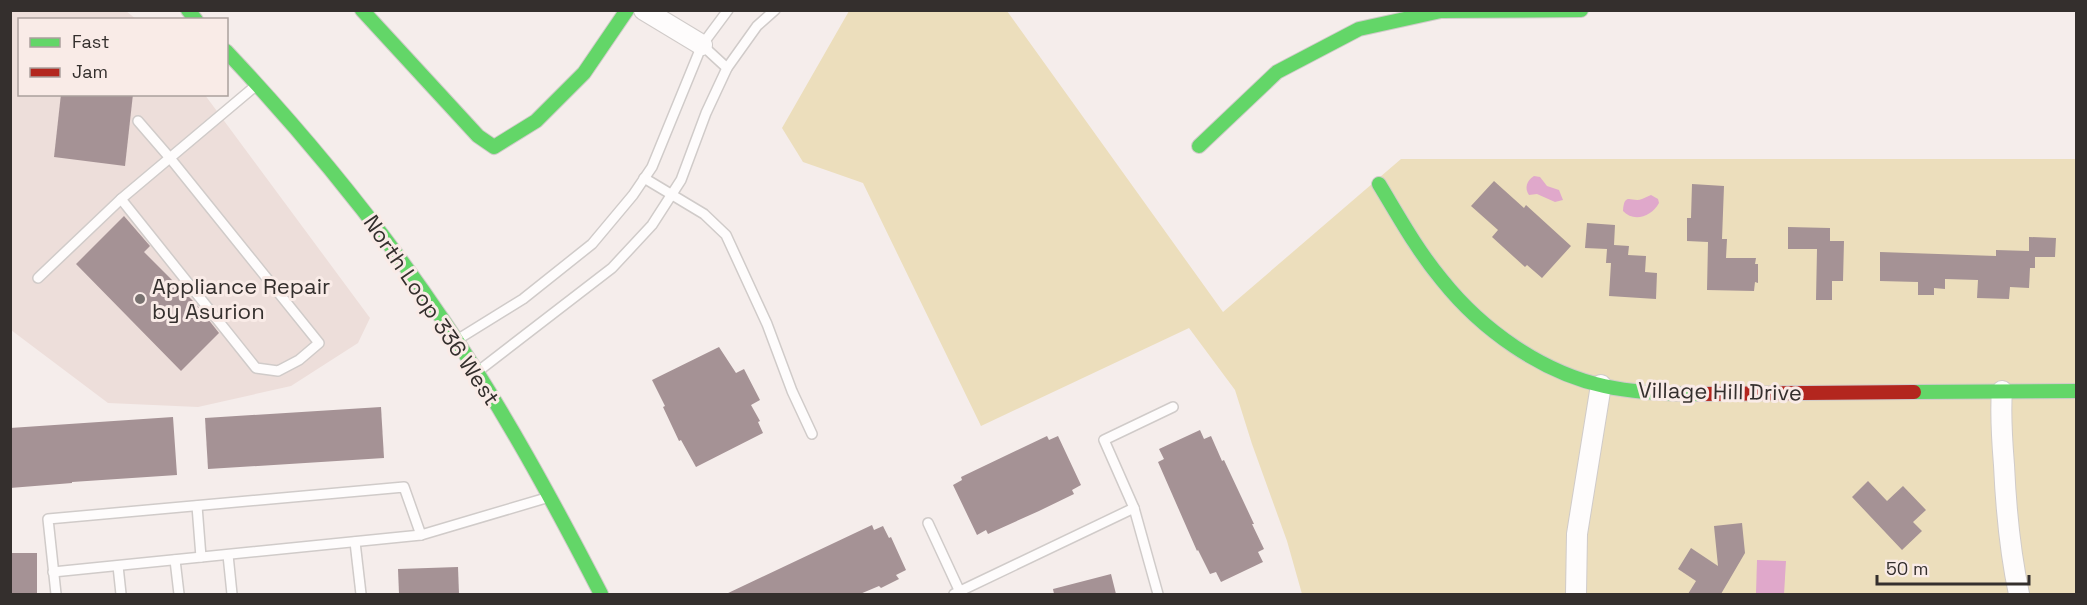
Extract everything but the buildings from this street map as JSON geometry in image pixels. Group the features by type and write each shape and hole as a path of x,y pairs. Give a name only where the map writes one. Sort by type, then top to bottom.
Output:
{"street":[{"path":"362,10 478,136 494,147 536,121 584,73 627,10"},
{"path":"644,10 702,45"},
{"path":"1199,146 1277,72 1359,29 1441,11 1581,10"},
{"name":"North Loop 336 West","path":"228,53 306,137 369,216 421,287 477,373 551,496 601,594"},
{"name":"Village Hill Drive","path":"1379,184 1425,258 1454,295 1485,326 1521,351 1561,371 1601,385 1668,394 2076,391"},
{"path":"1576,594 1577,534 1601,385"},
{"path":"2002,391 2001,414 2006,500 2014,571 2019,594"}],"lane":[{"path":"456,341 524,299 592,244 633,195 661,146 702,45 728,10"},
{"path":"477,373 612,267 652,225 681,180 706,113 727,68 757,26 775,10"},
{"path":"702,45 727,68"},
{"path":"38,278 121,199 258,84"},
{"path":"121,199 256,368 278,371 299,360 318,343 138,121"},
{"path":"644,178 704,214 726,234 767,324 792,391 812,434"},
{"path":"1158,594 1134,508 1104,440 1173,407"},
{"path":"56,594 48,519 404,487 421,535"},
{"path":"54,572 421,535 551,496"},
{"path":"197,506 201,557"},
{"path":"928,523 957,593 1134,508"},
{"path":"355,542 361,594"},
{"path":"228,555 232,594"},
{"path":"176,560 179,594"},
{"path":"118,566 121,594"}],"shaded area":[{"path":"10,11 126,11 135,18 18,18 18,96 206,96 370,318 358,343 291,386 198,407 108,403 11,330"},
{"path":"849,11 1007,11 1223,312 1401,159 2076,159 2076,594 1302,594 1287,541 1235,390 1189,328 981,426 863,183 803,162 782,128"},
{"path":"1534,176 1540,177 1547,186 1559,190 1563,200 1555,202 1537,194 1529,195 1527,184"},
{"path":"1651,195 1658,199 1659,203 1647,214 1632,217 1623,211 1627,199 1638,200"},
{"path":"1757,560 1786,561 1784,594 1756,594"}],"traffic: fast":[{"path":"188,10 194,18"},
{"path":"362,10 478,136 494,147 536,121 584,73 627,10"},
{"path":"1199,146 1277,72 1359,29 1441,11 1581,10"},
{"path":"228,53 341,182 420,287 507,422 601,594"},
{"path":"1379,184 1416,245 1442,280 1475,316 1514,346 1558,371 1604,386 1652,393 1700,394"},
{"path":"1914,392 2076,391"}],"traffic: jam":[{"path":"1700,394 1914,392"}],"place":[{"name":"Appliance Repair by Asurion","path":"140,299"}]}
